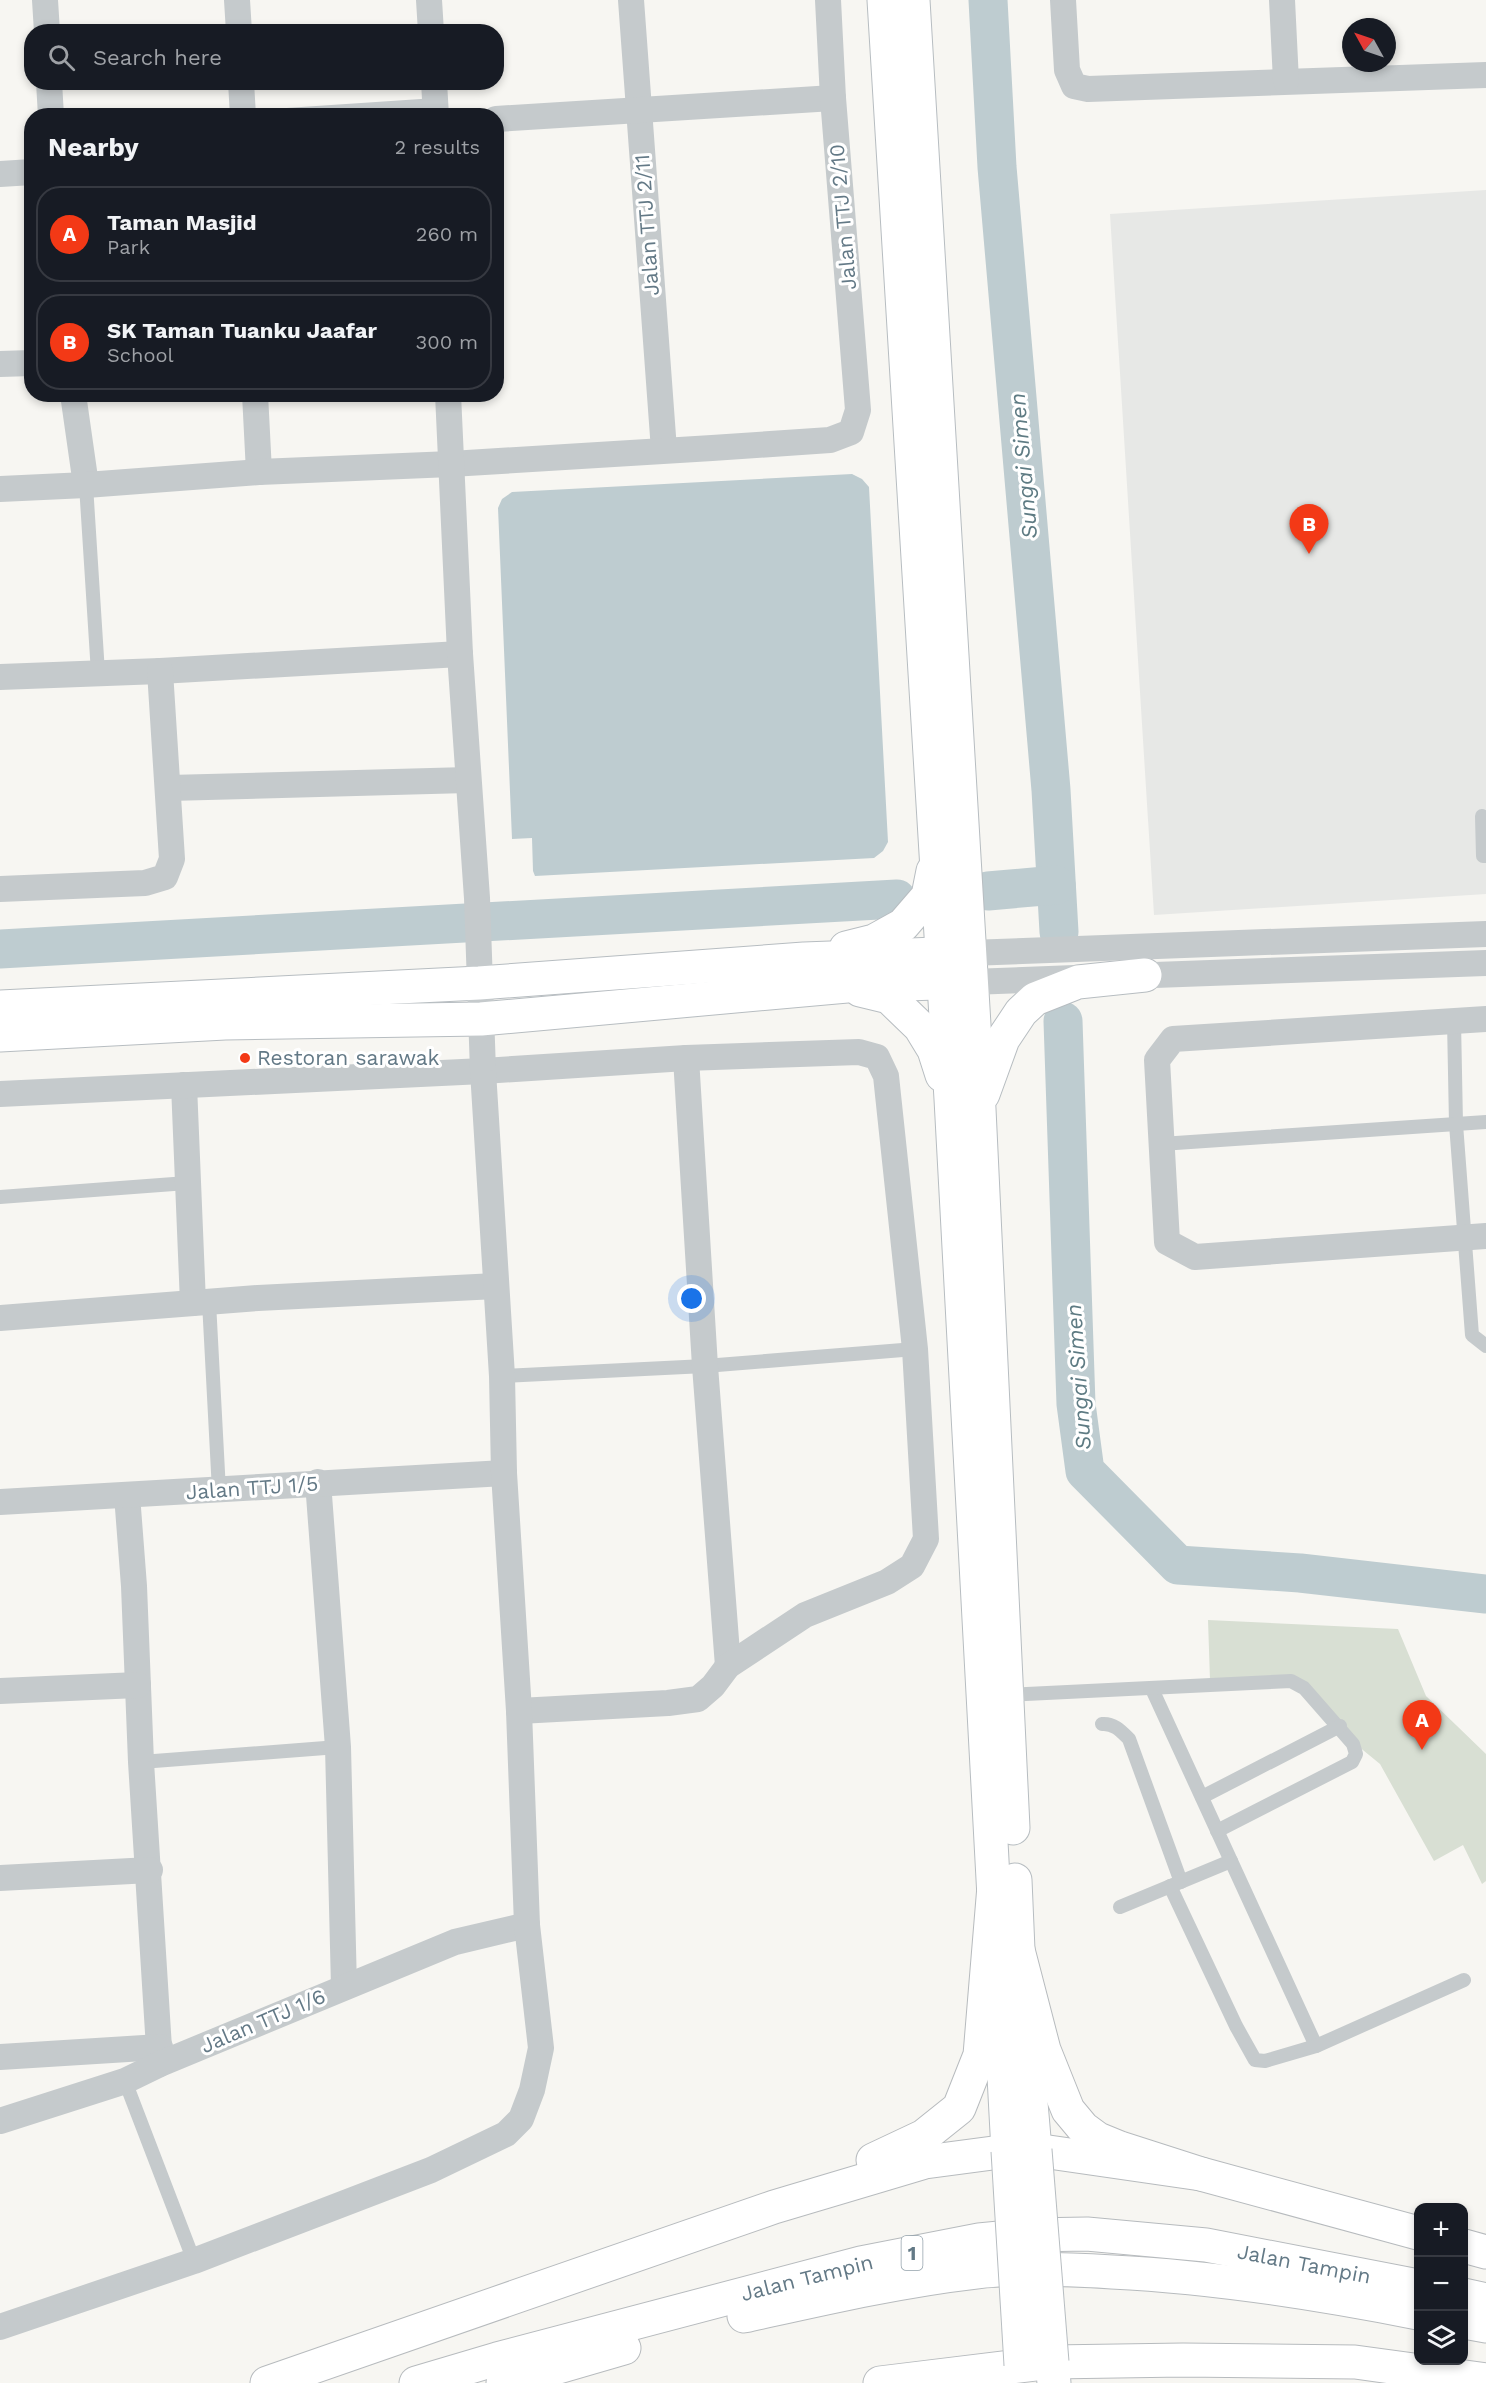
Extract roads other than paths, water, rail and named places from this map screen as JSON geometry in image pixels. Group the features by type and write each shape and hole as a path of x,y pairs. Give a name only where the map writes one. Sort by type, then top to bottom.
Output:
{"main road":[{"path":"884,0 936,855 956,968"},
{"path":"913,0 956,968 995,1694 1018,1950 1022,2151"},
{"path":"804,959 874,941 903,925 928,896 936,855"},
{"path":"0,1007 479,983 804,959 956,968"},
{"path":"0,1035 225,1023 481,1018 847,987 956,968"},
{"path":"965,1104 988,1076 1003,1039 1022,1012 1035,999 1078,982 1145,975"},
{"path":"847,987 889,997 920,1028 965,1104"},
{"path":"774,2206 924,2136 959,2108 981,2055 994,1886 995,1694"},
{"path":"994,1886 1022,2151 1037,2373"},
{"path":"1018,1950 1044,2050 1068,2110 1083,2128 1098,2139 1201,2174 1414,2232"},
{"path":"267,2383 774,2206 925,2162 1022,2151 1201,2174"},
{"name":"Jalan Tampin","path":"416,2383 497,2359 861,2263 979,2240 1029,2235 1087,2234 1206,2245 1414,2285"},
{"path":"1468,2247 1486,2252"},
{"name":"Jalan Tampin","path":"503,2383 720,2321 872,2288 976,2272 1082,2271 1181,2276 1309,2292 1414,2312"},
{"path":"1468,2296 1486,2300"},
{"path":"1468,2323 1486,2326"},
{"path":"1122,2383 1127,2379 1183,2360"},
{"path":"880,2383 1037,2373 1183,2360 1355,2362 1486,2380"}],"street":[{"path":"45,0 46,24"},
{"path":"237,0 238,24"},
{"path":"429,0 430,24"},
{"name":"Jalan TTJ 2/11","path":"631,0 664,450"},
{"name":"Jalan TTJ 2/10","path":"664,450 830,440 851,432 858,410 833,98 828,0"},
{"path":"1064,0 1067,70 1074,86 1088,89 1486,75"},
{"path":"1282,0 1286,81"},
{"path":"49,90 51,108"},
{"path":"241,90 243,108"},
{"path":"504,120 833,98"},
{"path":"0,174 24,172"},
{"path":"0,364 24,363"},
{"path":"74,402 86,485"},
{"path":"255,402 259,471"},
{"path":"0,2327 194,2261 431,2170 506,2134 521,2120 532,2090 541,2048 527,1924 519,1711 504,1473 502,1376 483,1071 477,898 460,654 448,402"},
{"path":"0,489 86,485 259,471 451,464 664,450"},
{"path":"0,677 160,671 460,654"},
{"path":"0,889 145,883 165,877 172,859 160,671"},
{"path":"169,788 468,780"},
{"path":"956,968 1486,934"},
{"path":"956,968 1145,975 1486,963"},
{"path":"1475,1237 1195,1257 1167,1242 1157,1060 1173,1039 1486,1019"},
{"path":"0,1094 483,1071 686,1058 859,1052 877,1057 886,1076 915,1349 926,1539 912,1566 888,1582 806,1615 728,1666 713,1686 698,1699 519,1711"},
{"path":"686,1058 705,1366 728,1666"},
{"path":"184,1085 187,1183 201,1302"},
{"path":"0,1318 201,1302 496,1286"},
{"name":"Jalan TTJ 1/5","path":"0,1502 504,1473"},
{"path":"318,1482 338,1747 344,1987"},
{"path":"0,2057 160,2055 127,1495"},
{"path":"0,1691 138,1685"},
{"path":"0,1878 150,1870"},
{"name":"Jalan TTJ 1/6","path":"0,2121 125,2081 160,2055 344,1987 455,1942 527,1924"}],"lane":[{"path":"359,108 436,101"},
{"path":"86,485 98,673"},
{"path":"1482,816 1483,856 1486,856"},
{"path":"1454,1021 1456,1124 1475,1237 1472,1335 1486,1346"},
{"path":"1161,1144 1486,1122"},
{"path":"0,1197 187,1183"},
{"path":"201,1302 219,1491"},
{"path":"502,1376 705,1366 915,1349"},
{"path":"995,1694 1152,1689 1291,1681 1304,1688 1340,1726 1353,1744 1356,1754 1352,1762 1217,1831"},
{"path":"1152,1689 1317,2046"},
{"path":"1102,1724 1108,1724 1120,1730 1129,1739 1176,1884 1236,2026 1255,2060 1265,2061 1317,2046 1464,1980"},
{"path":"1202,1797 1340,1726"},
{"path":"141,1762 338,1747"},
{"path":"1120,1907 1231,1861"},
{"path":"125,2081 194,2261"}],"waterway":[{"name":"Sungai Simen","path":"988,0 997,167 1051,790 1059,932"},
{"path":"988,891 1056,885"},
{"path":"0,949 897,899"},
{"name":"Sungai Simen","path":"1063,1021 1076,1404 1085,1471 1178,1565 1300,1573 1486,1594"}],"place":[{"name":"SK Taman Tuanku Jaafar","path":"1309,554"},
{"name":"Restoran sarawak","path":"245,1058"},
{"name":"Taman Masjid","path":"1422,1750"}]}
